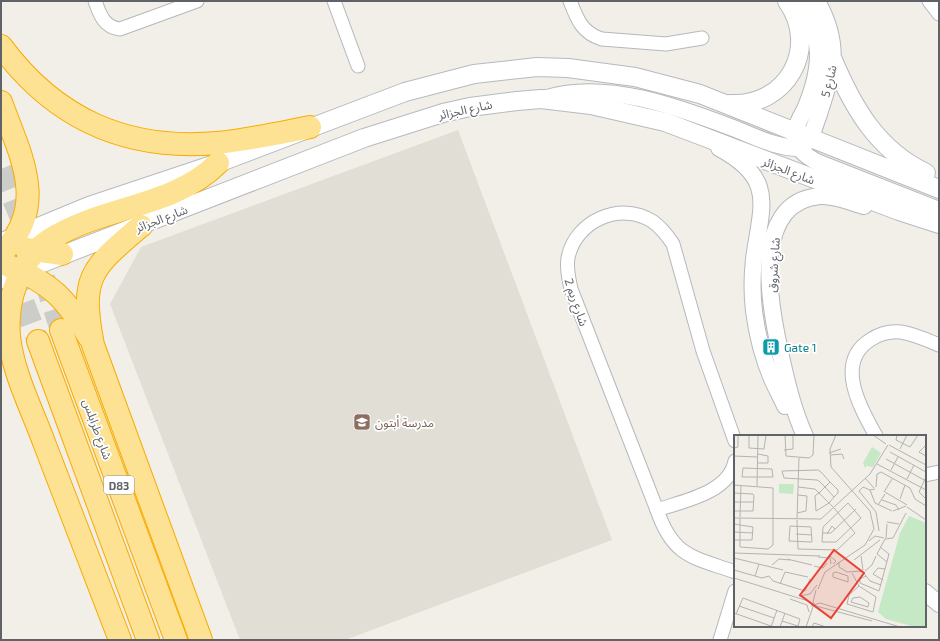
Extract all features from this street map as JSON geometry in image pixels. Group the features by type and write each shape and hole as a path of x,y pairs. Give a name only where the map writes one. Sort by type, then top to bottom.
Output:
{"highway":[{"path":"1,46 31,82 52,99 91,124 127,137 164,144 201,144 234,141 310,127"},
{"path":"1,102 24,165 29,187 26,214 6,243 34,251 62,254"},
{"path":"120,640 20,383 11,348 8,325 10,304 22,271 34,251 64,231 185,187 203,177 218,163"},
{"path":"93,345 87,306 91,279 104,258 140,226"},
{"path":"1,264 22,271 44,283 59,296 75,315 93,345 201,640"},
{"name":"شارع طرابلس","path":"62,330 176,640"},
{"name":"D83","path":"38,341 148,640"},
{"path":"1,354 20,383"}],"main road":[{"path":"727,104 744,104 761,99 780,87 790,76 800,50 800,35 798,21 787,1"},
{"path":"833,60 850,98 874,134 901,159 939,179"},
{"path":"6,243 89,206 218,163 405,92 439,82 480,73 537,67 568,68 635,77 672,86 727,104 802,139 939,189"},
{"name":"شارع الجزائر","path":"1,279 62,254 140,226 390,129 470,106 541,99 591,105 665,122 899,211 939,224"}],"street":[{"path":"95,1 103,21 114,28 120,28 197,1"},
{"path":"334,1 358,66"},
{"path":"570,1 581,26 590,34 602,39 666,44 702,38"},
{"name":"شارع 5","path":"801,1 813,24 819,52 818,66 802,139"},
{"name":"شارع 5","path":"802,139 831,77 833,60 829,30 817,1"},
{"path":"929,1 939,14"},
{"path":"541,99 582,92 609,93 657,103 707,118 783,146 802,139 812,159 819,163 939,210"},
{"name":"شارع شروق","path":"701,136 742,162 754,178 760,192 763,207 754,260 753,294 757,328 767,366 796,435"},
{"name":"شارع شروق","path":"805,435 790,396 770,304 770,271 776,230 785,213 798,203 821,196 839,198 881,211 899,211"},
{"name":"شارع ريم 2","path":"734,438 703,350 673,244 658,226 638,215 623,213 608,215 594,221 582,231 573,244 568,258 567,274 571,289 664,529 677,547 696,558 734,572"},
{"path":"876,435 853,387 852,367 860,348 875,337 892,332 910,334 939,345"},
{"path":"767,366 768,362 775,358 782,360"},
{"path":"657,510 719,486 728,477 734,463"},
{"path":"926,475 939,472"},
{"path":"926,582 939,590"},
{"path":"926,593 939,604"},
{"path":"720,640 734,594"}],"shaded area":[{"name":"مدرسة أبتون","path":"458,130 612,540 345,640 240,640 110,304 141,247"}],"tunnel":[{"path":"1,169 27,233"},
{"path":"12,272 38,341"},
{"path":"44,278 61,330"}],"place":[{"name":"Gate 1","path":"771,347"},
{"name":"مدرسة أبتون","path":"362,422"}]}
